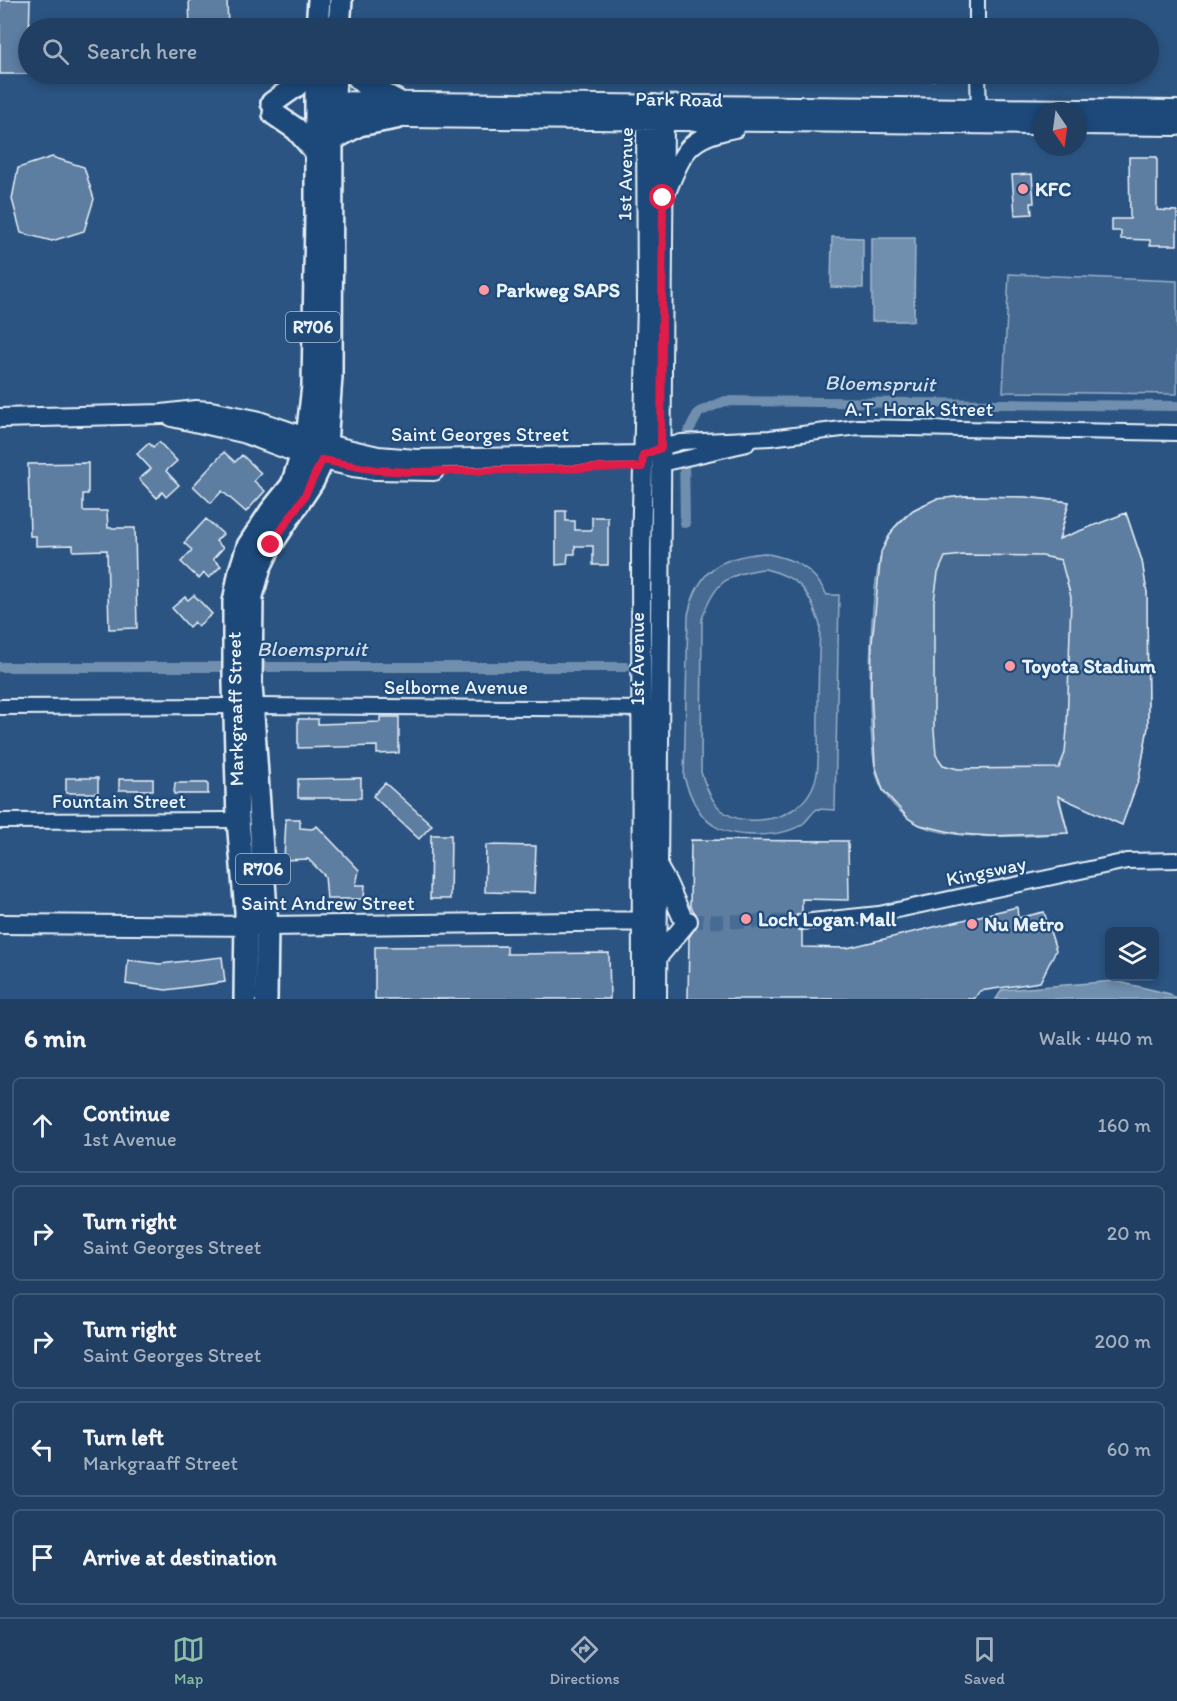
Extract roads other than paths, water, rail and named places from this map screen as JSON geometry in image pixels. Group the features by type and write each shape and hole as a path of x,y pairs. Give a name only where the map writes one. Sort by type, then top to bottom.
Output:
{"main road":[{"path":"318,18 319,0"},
{"path":"340,18 341,0"},
{"path":"299,84 273,108 296,129 324,146 359,125 396,110 364,84"},
{"name":"R706","path":"319,84 325,109"},
{"name":"R706","path":"314,449 331,377 324,146 325,109 333,84"},
{"name":"Markgraaff Street","path":"266,999 267,926 258,812 244,706 242,636 260,567 271,545 304,497 314,449"},
{"name":"Markgraaff Street","path":"244,706 238,820 246,925 245,999"},
{"path":"238,820 258,812"}],"street":[{"path":"977,0 977,18"},
{"path":"978,84 979,116"},
{"name":"Park Road","path":"396,110 654,104 979,116 1033,124"},
{"name":"1st Avenue","path":"654,104 663,198 661,456 650,709 650,921 657,957 657,999"},
{"name":"Park Road","path":"325,109 655,121 763,122 1177,110"},
{"name":"1st Avenue","path":"642,999 658,868 642,461 655,121"},
{"path":"663,198 683,154 702,137 763,122"},
{"path":"1087,125 1177,126"},
{"name":"Saint Georges Street","path":"0,418 162,414 314,449 376,470 411,472 642,461 661,456"},
{"name":"A.T. Horak Street","path":"661,456 683,458 712,446 820,430 889,426 1177,433"},
{"name":"A.T. Horak Street","path":"661,456 681,442 712,446"},
{"name":"Selborne Avenue","path":"0,707 650,709"},
{"name":"Fountain Street","path":"0,821 238,820"},
{"name":"Kingsway","path":"802,922 879,914 1127,861 1177,860"},
{"path":"658,868 687,921"},
{"path":"650,921 687,921"},
{"name":"Saint Andrew Street","path":"0,924 267,926 650,921"},
{"path":"657,957 687,921"}],"waterway":[{"name":"Bloemspruit","path":"685,523 684,451 688,432 699,412 725,401 1177,406"},
{"name":"Bloemspruit","path":"0,667 625,667"}],"tunnel":[{"path":"689,921 802,922"}],"place":[{"name":"KFC","path":"1023,189"},
{"name":"Parkweg SAPS","path":"484,290"},
{"name":"Toyota Stadium","path":"1010,666"},
{"name":"Loch Logan Mall","path":"746,919"},
{"name":"Nu Metro","path":"972,924"}]}
